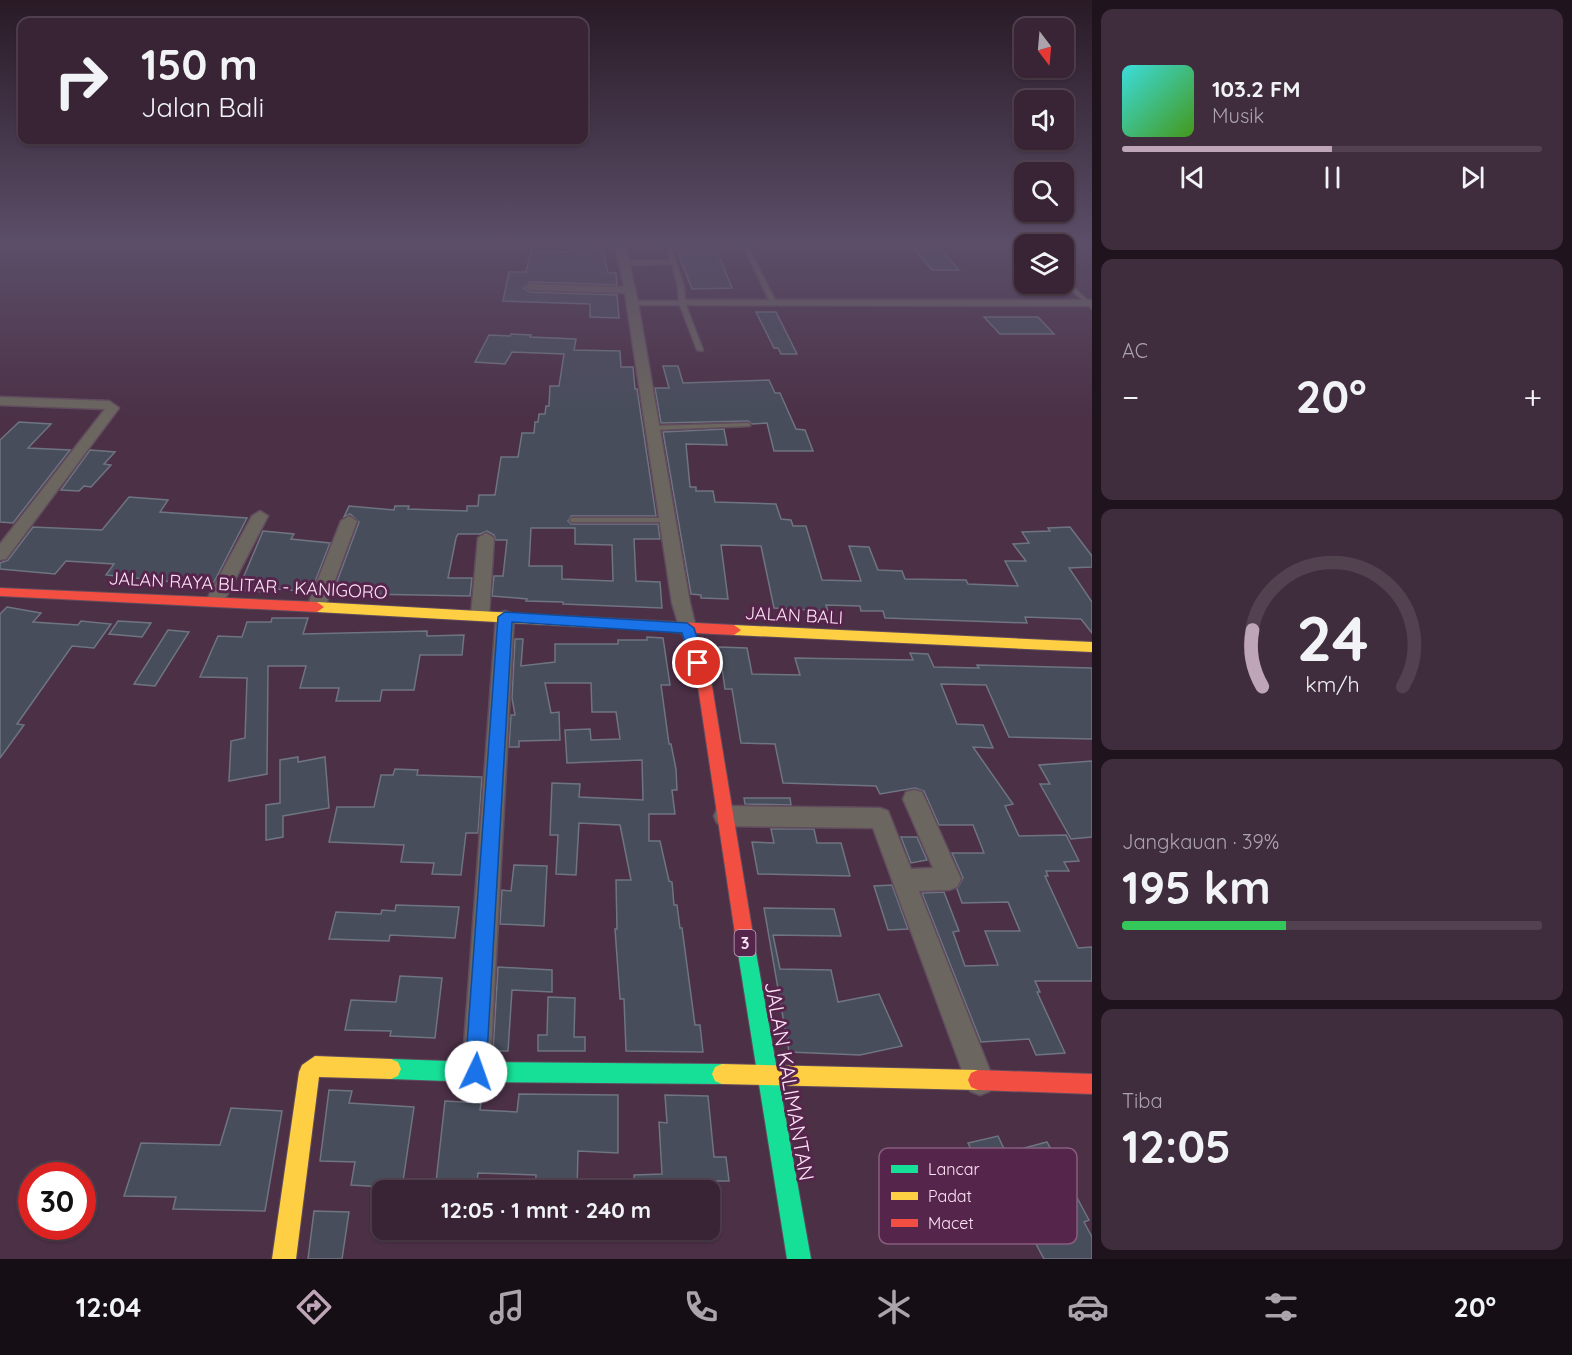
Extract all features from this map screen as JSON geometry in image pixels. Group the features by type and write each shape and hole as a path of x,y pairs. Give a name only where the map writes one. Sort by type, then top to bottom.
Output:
{"main road":[{"name":"JALAN RAYA BLITAR - KANIGORO","path":"0,592 493,616"},
{"name":"JALAN BALI","path":"493,616 687,628 1092,647"},
{"name":"JALAN KALIMANTAN","path":"687,628 704,680 766,1074 799,1259"},
{"path":"284,1259 311,1068 315,1066 476,1072 766,1074 1092,1084"}],"street":[{"path":"632,302 687,628"},
{"path":"682,303 1090,304"},
{"path":"0,401 109,405 112,408 0,555"},
{"path":"215,601 260,516"},
{"path":"316,607 349,521"},
{"path":"476,1072 493,616 486,538"},
{"path":"904,879 949,879 914,799"},
{"path":"725,816 880,818 980,1081"}],"lane":[{"path":"671,302 682,303 700,350"},
{"path":"653,428 748,425"},
{"path":"574,520 667,520"}],"building":[{"path":"525,302 618,302 619,318 590,317 590,304"},
{"path":"756,312 776,312 797,354 781,354 778,348 774,348"},
{"path":"984,317 1038,317 1054,334 1000,334"},
{"path":"511,334 576,339 574,350 620,351 621,367 633,367 656,516 571,516 568,521 571,524 658,524 660,539 634,539 636,581 660,582 662,608 563,604 563,602 526,601 527,599 492,596 494,576 503,576 507,540 496,540 494,535 487,531 480,534 458,534 456,538 448,578 472,578 470,596 365,594 367,587 335,587 359,522 350,514 344,517 349,506 394,510 395,506 409,506 408,509 467,511 467,506 478,506 479,495 495,495 501,457 518,457 522,433 534,433 535,422 538,422 539,414 545,414 546,406 549,406 550,386 559,386 564,354 512,352 505,364 475,362 489,335 510,336","holes":["531,528 575,528 575,544 612,545 613,581 562,579 562,566 529,566"]},
{"path":"663,366 678,366 683,383 769,380 775,393 780,393 796,429 805,430 813,451 774,451 767,423 752,424 748,421 661,423 655,388 669,388"},
{"path":"19,422 51,424 28,448 70,450 13,523 0,522 0,440"},
{"path":"724,429 727,445 686,444 690,487 696,487 696,491 713,491 715,502 776,504 781,519 791,520 793,526 806,526 822,580 861,581 849,546 869,547 878,570 902,571 905,579 966,580 968,584 1018,586 1005,561 1026,561 1013,544 1029,543 1022,532 1050,531 1048,528 1070,527 1092,556 1092,567 1069,568 1092,602 1092,633 1081,619 1025,617 1027,623 885,618 883,611 861,611 860,606 826,605 828,611 774,608 761,546 721,545 728,599 701,598 701,595 691,594 663,432"},
{"path":"90,450 115,452 104,464 111,465 91,487 84,486 79,491 61,490"},
{"path":"129,497 168,500 160,512 247,518 214,582 195,580 193,584 106,575 114,564 66,561 55,574 0,569 0,563 8,560 33,527 102,530"},
{"path":"263,531 294,534 291,539 330,543 311,592 266,588 264,592 238,590"},
{"path":"7,607 41,613 33,622 78,625 81,621 111,624 94,648 72,646 17,724 24,725 0,758 0,614"},
{"path":"272,618 308,618 303,634 427,631 427,636 464,635 462,655 420,655 414,690 382,690 380,701 336,701 339,688 300,688 306,666 268,666 267,774 229,781 231,741 245,738 247,678 200,677 218,636 242,637 247,622 271,622"},
{"path":"118,621 151,623 142,637 109,634"},
{"path":"168,630 189,632 155,686 134,684"},
{"path":"647,637 663,638 670,685 661,685 669,744 671,744 676,769 677,790 672,790 675,814 649,814 649,841 660,841 669,881 672,882 674,905 677,905 680,928 682,928 695,1025 700,1025 703,1052 626,1051 624,999 620,999 615,929 617,929 616,880 631,880 620,825 579,823 576,875 556,874 558,835 550,835 552,783 580,784 579,797 643,800 642,760 567,763 565,730 590,729 591,740 620,739 616,712 592,712 591,683 545,683 551,713 559,712 560,740 519,741 519,747 509,747 511,715 515,715 512,698 515,639 523,639 521,666 555,662 555,644 618,644 618,640 647,640"},
{"path":"719,647 747,648 752,674 800,675 795,658 913,660 910,653 928,654 934,667 979,668 977,665 1092,668 1092,739 1009,737 986,685 941,684 957,724 983,725 993,748 973,747 1013,804 1005,806 1019,836 1066,835 1079,861 1064,862 1069,871 1046,871 1048,876 1045,876 1078,948 1092,947 1092,981 1035,981 1040,992 1037,992 1065,1053 1036,1055 1029,1039 981,1042 922,893 944,892 959,931 953,932 965,966 998,965 985,931 1020,931 1008,902 962,903 957,889 963,878 952,853 984,853 973,825 939,825 924,791 915,788 880,794 876,786 783,783 775,744 741,743 732,689 725,689"},
{"path":"298,757 298,762 325,757 329,808 283,816 283,837 266,840 266,805 280,803 280,760"},
{"path":"1092,761 1092,837 1071,839 1040,784 1050,784 1039,765"},
{"path":"395,769 418,770 417,775 482,777 478,833 466,833 461,875 432,874 434,863 401,862 404,845 329,842 337,807 374,807 381,775 393,775"},
{"path":"744,798 790,798 791,805 745,804"},
{"path":"771,829 814,829 817,843 841,843 850,876 758,874 752,842 774,843"},
{"path":"901,837 917,837 927,860 911,863"},
{"path":"514,865 547,866 544,926 500,924 502,890 511,891"},
{"path":"892,885 908,929 888,930 874,886"},
{"path":"396,905 459,907 455,938 390,935 389,941 329,939 336,912 381,914 382,910 395,911"},
{"path":"764,908 834,909 841,936 773,935 780,969 831,970 838,1002 879,994 902,1046 860,1055 789,1052"},
{"path":"498,967 552,970 552,992 512,990 508,1051 493,1051"},
{"path":"400,976 442,978 435,1038 390,1036 391,1031 345,1030 351,1000 396,1002"},
{"path":"548,997 575,998 574,1037 585,1037 585,1051 538,1051 538,1035 547,1035"},
{"path":"329,1090 352,1091 349,1103 414,1107 403,1180 372,1180 372,1186 351,1185 355,1162 320,1161"},
{"path":"519,1094 618,1095 618,1153 578,1151 577,1180 536,1180 536,1175 478,1173 477,1180 436,1180 445,1101 481,1103 480,1110 517,1112"},
{"path":"665,1095 708,1096 714,1157 726,1157 729,1181 634,1180 634,1175 662,1174 659,1122 667,1123"},
{"path":"231,1108 282,1111 265,1211 173,1209 176,1197 124,1196 141,1143 220,1145"},
{"path":"998,1136 1004,1148 970,1148 968,1143"},
{"path":"1047,1142 1050,1148 1025,1148"},
{"path":"1077,1198 1089,1220 1084,1222 1092,1237 1092,1259 1044,1259 1036,1244 1077,1244"},
{"path":"314,1211 349,1212 342,1259 308,1259"}],"traffic: fast":[{"path":"746,947 799,1259"},
{"path":"391,1069 722,1074"}],"traffic: slow":[{"path":"317,607 603,623"},
{"path":"734,630 1092,647"},
{"path":"284,1259 309,1072 315,1066 391,1069"},
{"path":"722,1074 978,1080"}],"traffic: jam":[{"path":"0,592 317,607"},
{"path":"603,623 687,628"},
{"path":"734,630 687,628 704,680 746,947"},
{"path":"978,1080 1092,1084"}],"route":[{"path":"476,1072 505,617 687,628 698,663"}]}
